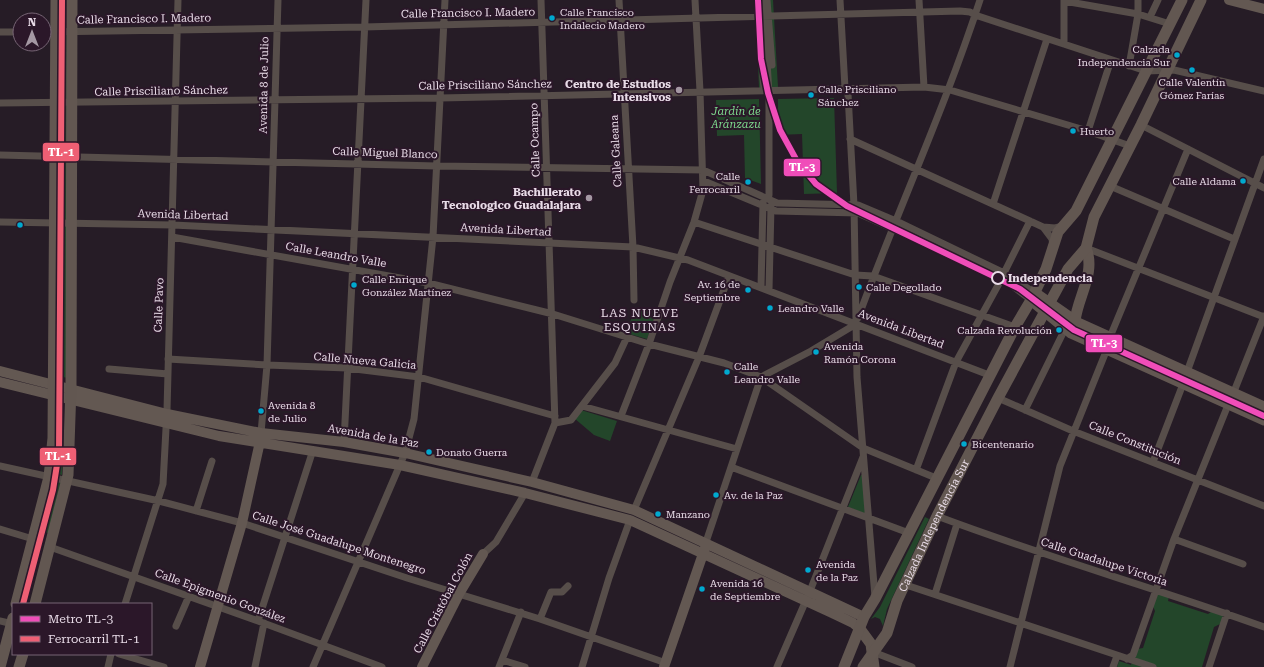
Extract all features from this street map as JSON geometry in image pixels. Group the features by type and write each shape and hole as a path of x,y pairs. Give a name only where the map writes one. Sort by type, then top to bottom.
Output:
{"main road":[{"path":"35,603 67,478 62,392 56,223 56,0"},
{"path":"16,603 49,477 62,392 71,223 72,0"},
{"name":"Calzada Independencia Sur","path":"844,667 864,617 876,599 936,478 1014,327 1033,296 1046,269 1058,232 1076,211 1182,0"},
{"name":"Calzada Independencia Sur","path":"864,667 886,633 898,601 938,516 998,398 1068,269 1086,248 1094,217 1141,125 1201,0"},
{"path":"1075,321 1076,308 1088,278 1089,255 1086,248"},
{"path":"1033,296 1047,308 1065,329 1228,405 1264,420"},
{"path":"1047,308 1264,407"},
{"path":"0,667 12,622"},
{"path":"860,629 871,644 874,667"},
{"path":"19,667 23,655"}],"street":[{"name":"Calle Pavo","path":"125,603 159,501 163,484 167,424 177,101 178,0"},
{"name":"Avenida 8 de Julio","path":"200,667 242,522 260,438 267,366 278,0"},
{"path":"344,442 356,163 366,0"},
{"path":"313,667 357,560 400,465 414,419 433,237 445,0"},
{"name":"Calle Ocampo","path":"541,0 553,314 555,419"},
{"name":"Calle Galeana","path":"619,0 633,247 634,300"},
{"path":"620,416 649,344 679,257 702,200 704,181 695,0"},
{"path":"758,0 764,16"},
{"path":"763,0 769,90 768,198 771,209 769,290"},
{"path":"764,16 768,0"},
{"path":"840,0 845,88 848,94 854,205 857,377 876,599"},
{"path":"919,0 924,87"},
{"path":"665,665 761,377 811,351 856,324 873,276 950,90 980,0"},
{"path":"1064,44 1064,0 1138,14 1170,24"},
{"path":"1129,66 1138,14 1138,0"},
{"path":"1150,17 1158,0"},
{"path":"1229,0 1264,10"},
{"name":"Calle Francisco I. Madero","path":"52,32 364,27 960,11 970,12 975,15 1146,71 1168,70"},
{"path":"0,32 12,32"},
{"path":"993,204 1047,39"},
{"path":"1088,131 1111,60"},
{"path":"1168,70 1174,70 1264,91"},
{"name":"Calle Prisciliano Sánchez","path":"0,103 440,98 924,87 950,90 1088,131 1130,146"},
{"path":"1141,125 1264,188"},
{"path":"850,139 1043,227 1056,228 1063,226"},
{"path":"1110,337 1188,149"},
{"name":"Calle Miguel Blanco","path":"0,155 437,166 703,170 768,198 777,204 854,205"},
{"path":"1187,372 1264,159"},
{"path":"704,181 776,211 858,213 894,224"},
{"path":"1110,186 1234,239"},
{"path":"761,287 763,206 768,198"},
{"path":"854,205 1003,276 1033,296"},
{"path":"916,470 956,362 1003,276 1030,221"},
{"name":"Avenida Libertad","path":"0,222 173,225 353,232 633,247 679,257 989,375"},
{"path":"694,222 762,246 855,275 873,276 982,314 1014,327"},
{"path":"1043,227 1052,240 1053,246"},
{"name":"Calle Leandro Valle","path":"172,237 428,283 553,314 649,344 724,363 761,377 864,452 936,478"},
{"path":"1086,248 1264,317 1233,394"},
{"path":"634,510 699,357 729,276"},
{"path":"1025,410 1065,329"},
{"path":"555,419 571,420 615,363 627,337"},
{"path":"1010,667 1060,466 1107,349"},
{"name":"Calle Nueva Galicia","path":"168,359 267,366 347,368 419,377 555,419"},
{"path":"109,369 168,374"},
{"name":"Avenida de la Paz","path":"0,371 62,392 167,424 260,438 344,442 404,453 532,482 634,510 706,542 807,596 853,623 860,629"},
{"name":"Avenida de la Paz","path":"0,382 62,392 167,414 313,450 400,465 525,492 630,520 703,553 807,596 864,617"},
{"path":"1153,462 1183,384"},
{"name":"Calle Constitución","path":"998,398 1074,431 1264,506"},
{"path":"1128,659 1133,655 1155,589 1174,539 1228,405"},
{"path":"582,406 737,449"},
{"name":"Calle Cristóbal Colón","path":"422,667 458,594 483,554 496,542 532,482 555,419"},
{"path":"255,667 261,622 284,536 313,450"},
{"path":"776,667 807,596 864,452"},
{"path":"196,511 212,461"},
{"name":"Calle José Guadalupe Montenegro","path":"0,466 49,477 67,478 242,522 458,594 520,612 592,636 665,665"},
{"path":"731,467 909,533"},
{"name":"Calle Guadalupe Victoria","path":"938,516 1038,552 1155,589 1264,627"},
{"path":"582,667 609,578 630,520"},
{"path":"935,594 957,524"},
{"path":"0,529 33,540"},
{"path":"1174,539 1243,564"},
{"name":"Calle Epigmenio González","path":"50,547 217,606 382,667"},
{"path":"906,584 1153,667"},
{"path":"540,619 552,592 562,592 568,586"},
{"path":"176,626 189,596"},
{"path":"520,612 500,664 525,667"},
{"path":"1209,667 1227,613"},
{"path":"0,620 12,622"},
{"path":"873,652 912,667"},
{"path":"108,667 111,655"},
{"path":"122,655 164,667"},
{"path":"1113,667 1117,656"}],"green space":[{"path":"755,0 773,0 778,87 759,88"},
{"path":"64,33 71,33 70,100 63,100"},
{"path":"834,98 837,193 804,194 802,134 778,135 778,99"},
{"name":"Jardín de Aránzazu","path":"759,99 761,184 745,178 744,135 717,136 716,100"},
{"path":"63,105 70,106 69,151 62,151"},
{"path":"62,157 69,157 68,221 61,221"},
{"path":"61,226 69,226 67,378 60,376"},
{"path":"632,307 657,311 647,339 626,333 632,317"},
{"path":"60,398 63,399 62,475 56,473 59,451"},
{"path":"581,410 617,421 610,441 594,435 574,418"},
{"path":"861,475 864,475 866,514 848,507"},
{"path":"55,480 62,481 49,533 43,532"},
{"path":"925,517 929,519 887,609 883,626 880,619 875,617 871,619 880,607"},
{"path":"1157,593 1169,596 1168,601 1208,614 1214,610 1223,615 1222,623 1214,627 1202,667 1117,667 1119,661 1131,665 1137,649 1143,648 1155,611 1152,604"}],"metro line":[{"name":"TL-3","path":"758,0 761,59 768,93 780,130 797,161 816,184 847,206 1020,289 1074,330 1264,416"}],"rail line":[{"name":"TL-1","path":"23,603 53,490 59,452 62,0"}],"place":[{"name":"Calle Francisco Indalecio Madero","path":"552,18"},
{"name":"Calzada Independencia Sur","path":"1177,55"},
{"name":"Calle Valentín Gómez Farías","path":"1192,70"},
{"name":"Centro de Estudios Intensivos","path":"679,90"},
{"name":"Calle Prisciliano Sánchez","path":"811,95"},
{"name":"Huerto","path":"1073,131"},
{"name":"Calle Aldama","path":"1243,181"},
{"name":"Calle Ferrocarril","path":"748,182"},
{"name":"Bachillerato Tecnologico Guadalajara","path":"589,198"},
{"name":"Independencia","path":"998,278"},
{"name":"Calle Enrique González Martínez","path":"354,285"},
{"name":"Calle Degollado","path":"859,287"},
{"name":"Av. 16 de Septiembre","path":"748,290"},
{"name":"Leandro Valle","path":"770,308"},
{"name":"Calzada Revolución","path":"1059,330"},
{"name":"Avenida Ramón Corona","path":"816,352"},
{"name":"Calle Leandro Valle","path":"727,372"},
{"name":"Avenida 8 de Julio","path":"261,411"},
{"name":"Bicentenario","path":"964,444"},
{"name":"Donato Guerra","path":"429,452"},
{"name":"Av. de la Paz","path":"716,495"},
{"name":"Manzano","path":"658,514"},
{"name":"Avenida de la Paz","path":"808,570"},
{"name":"Avenida 16 de Septiembre","path":"702,589"}],"district":[{"name":"LAS NUEVE ESQUINAS","path":"640,320"}]}
